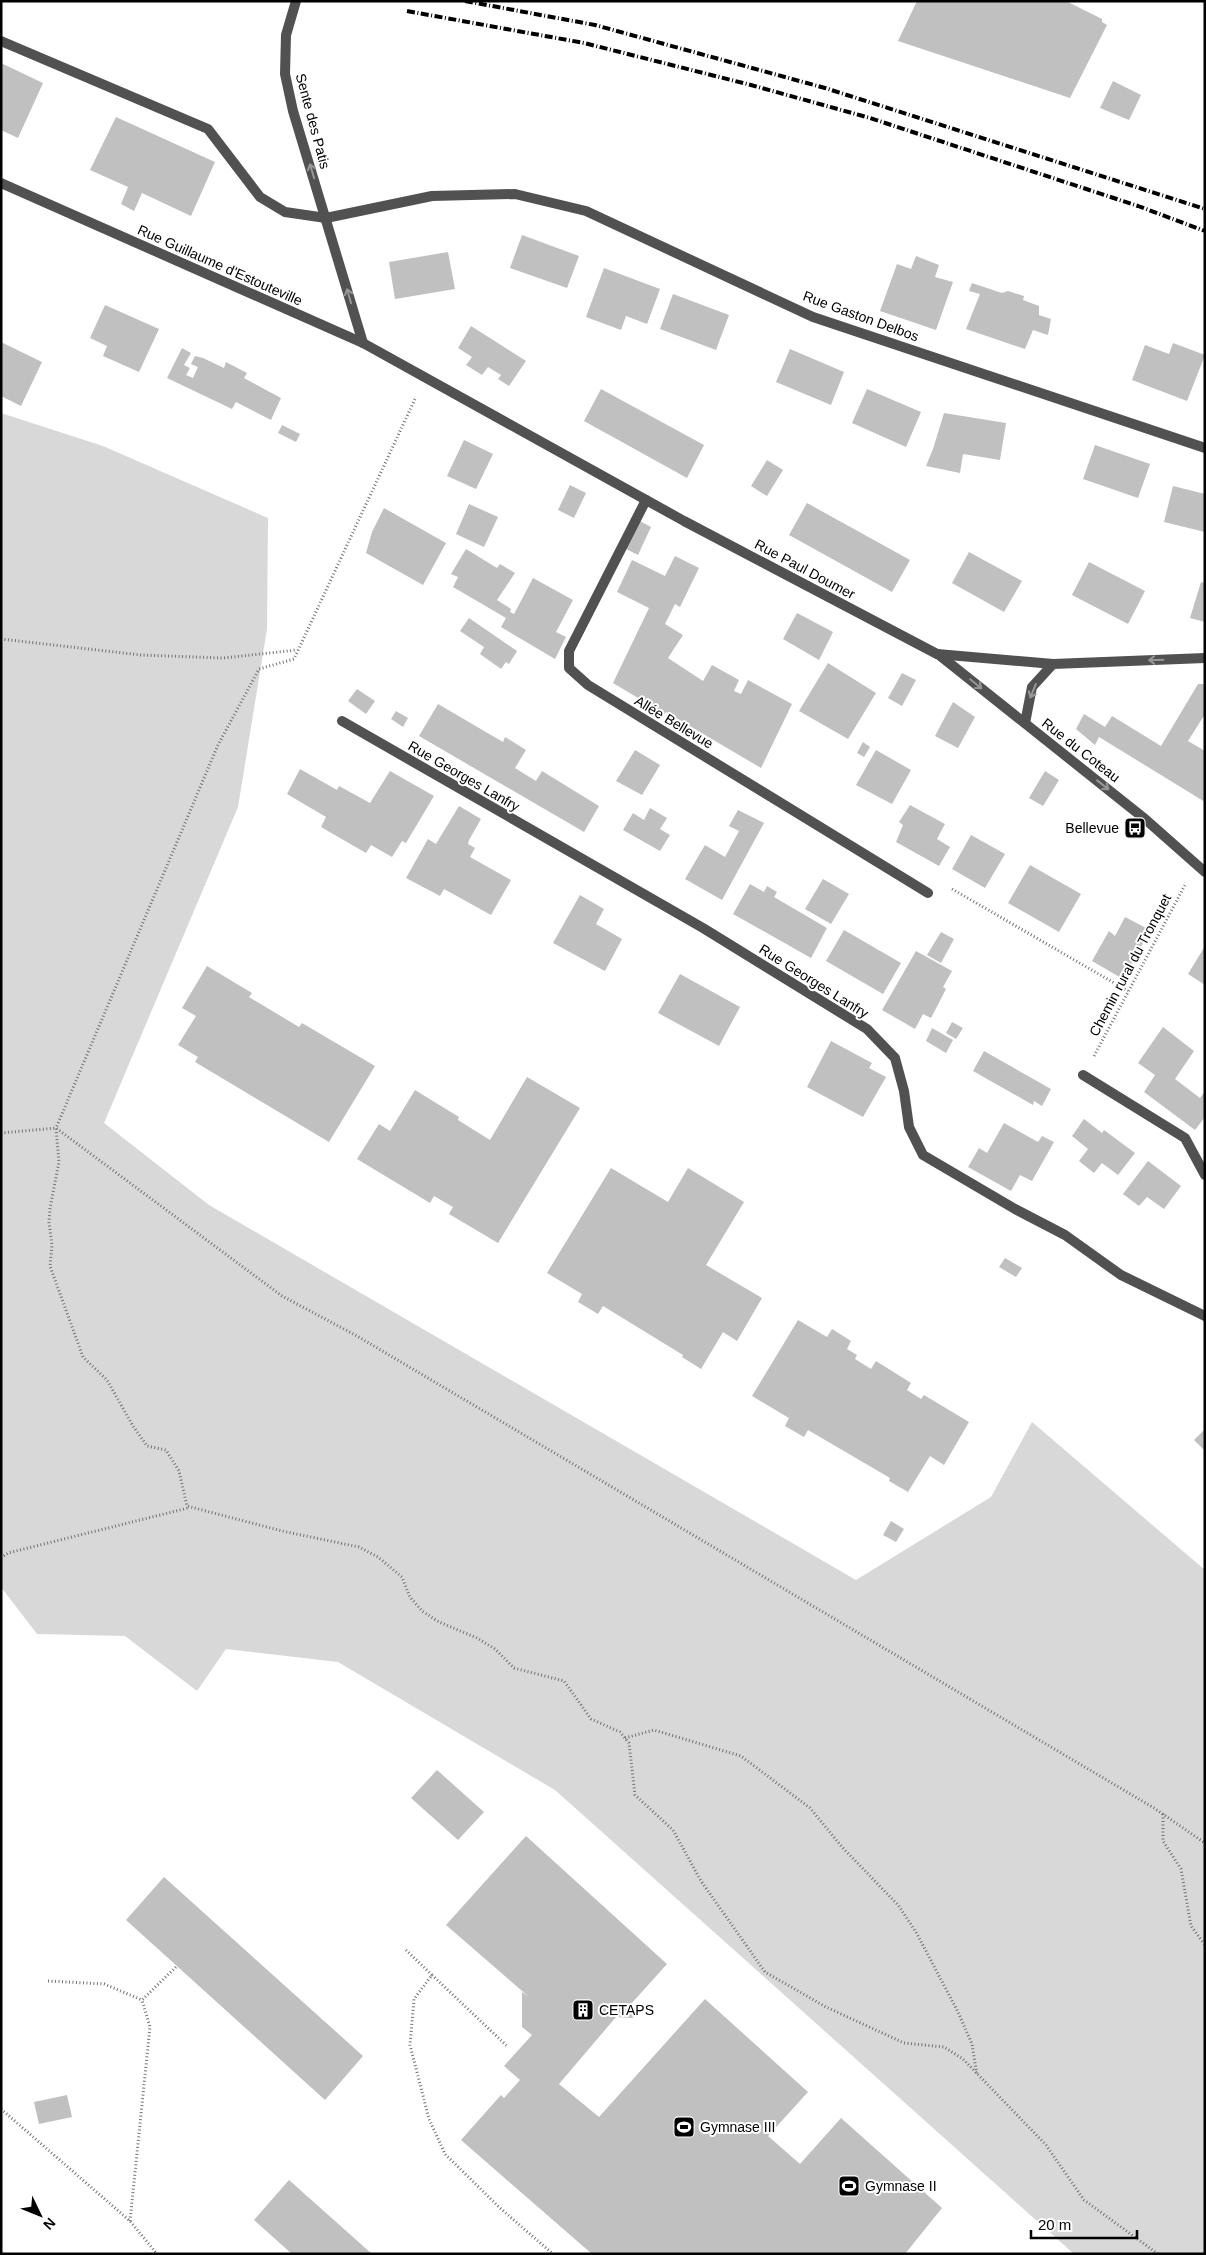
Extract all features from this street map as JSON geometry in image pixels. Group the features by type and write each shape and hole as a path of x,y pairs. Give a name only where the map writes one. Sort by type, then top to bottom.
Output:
{"street":[{"name":"Sente des Patis","path":"296,1 286,34 285,74 293,111 363,343"},
{"path":"1,41 208,129 260,197 285,212 326,218"},
{"name":"Rue Guillaume d'Estouteville","path":"1,183 363,343 425,378"},
{"name":"Rue Gaston Delbos","path":"326,218 432,196 515,194 586,211 813,316 1205,448"},
{"name":"Rue Paul Doumer","path":"425,378 646,500 938,654 1053,664 1205,658"},
{"name":"Allée Bellevue","path":"646,500 569,651 570,668 588,686 928,893"},
{"name":"Rue du Coteau","path":"938,654 1145,819 1201,868"},
{"path":"1025,723 1032,687 1053,664"},
{"name":"Rue Georges Lanfry","path":"342,721 703,928 867,1029 895,1058 904,1091 909,1127 923,1155 1015,1209 1065,1235 1121,1275 1205,1316"},
{"path":"1083,1075 1185,1138 1205,1175"}],"path":[{"path":"425,378 294,659 259,669 218,744 56,1128 59,1162 48,1223 52,1245 50,1266 83,1357 107,1380 133,1426 148,1446 166,1450 179,1471 187,1506 282,1531 360,1547 378,1557 402,1577 410,1597 422,1611 439,1622 489,1645 514,1668 564,1681 591,1718 620,1732 629,1743 635,1795 673,1830 701,1881 765,1972 826,2006 904,2044 944,2046 963,2059 1046,2145 1084,2200 1158,2254"},
{"path":"1,639 141,655 224,658 298,650"},
{"name":"Chemin rural du Tronquet","path":"1083,1075 1128,991 1201,868"},
{"path":"947,886 1128,991"},
{"path":"1,1133 56,1128 282,1296 356,1336 1163,1814 1205,1843"},
{"path":"1,1558 8,1553 191,1507"},
{"path":"625,1738 654,1730 741,1756 810,1808 842,1847 898,1905 916,1932 958,2012 972,2044 977,2075"},
{"path":"1163,1814 1163,1841 1181,1869 1191,1926 1205,1944"},
{"path":"406,1950 508,2047"},
{"path":"142,2000 177,1966"},
{"path":"432,1974 414,1999 410,2045 429,2119 445,2154 500,2208 553,2254"},
{"path":"48,1981 104,1984 142,2000"},
{"path":"130,2221 150,2027 142,2000"},
{"path":"1,2109 130,2221 157,2254"}],"shaded area":[{"path":"1,413 103,446 268,518 267,629 238,807 104,1123 209,1205 856,1580 991,1497 1032,1422 1205,1570 1205,2254 1074,2254 555,1790 338,1662 226,1649 197,1691 125,1636 37,1634 1,1587"}],"building":[{"path":"917,1 1066,1 1102,19 1102,22 1107,25 1070,98 898,41"},
{"path":"1,63 43,83 18,138 1,130"},
{"path":"1113,81 1141,95 1129,120 1100,108"},
{"path":"116,117 215,162 191,216 142,193 134,211 121,204 128,187 90,170"},
{"path":"522,235 579,256 567,288 510,268"},
{"path":"448,252 455,289 395,299 389,262"},
{"path":"916,256 939,265 935,277 953,282 936,330 880,311 897,264 911,269"},
{"path":"604,268 660,289 647,324 626,316 621,330 586,317"},
{"path":"972,283 1002,293 1008,291 1024,296 1023,300 1039,306 1039,315 1051,319 1048,335 1033,330 1025,349 966,329 980,294 969,291"},
{"path":"673,294 729,315 716,350 660,329"},
{"path":"105,305 159,329 139,372 103,356 107,346 90,338"},
{"path":"471,326 526,361 509,386 498,379 501,375 488,367 482,375 466,365 472,357 458,348"},
{"path":"1,342 42,362 21,406 1,396"},
{"path":"1173,343 1205,355 1187,401 1132,380 1145,345 1169,354"},
{"path":"182,348 191,353 184,365 190,368 186,375 193,378 198,367 191,364 195,356 224,368 226,362 247,373 244,378 281,398 271,420 236,402 232,409 167,378"},
{"path":"790,349 844,372 831,405 776,382"},
{"path":"601,389 704,445 687,478 584,421"},
{"path":"867,389 921,412 906,447 852,423"},
{"path":"944,413 1006,423 1000,460 963,454 960,473 926,466"},
{"path":"282,425 300,434 296,442 278,433"},
{"path":"464,440 493,454 476,489 447,476"},
{"path":"1095,445 1150,464 1138,498 1083,479"},
{"path":"767,460 783,470 767,496 751,486"},
{"path":"570,485 586,493 574,518 558,510"},
{"path":"1173,486 1205,494 1205,532 1164,522"},
{"path":"807,503 910,560 892,592 789,535"},
{"path":"469,504 498,517 484,547 456,534"},
{"path":"384,508 446,543 423,585 366,553 372,532"},
{"path":"638,520 651,527 638,555 624,548"},
{"path":"466,549 497,568 500,564 515,573 497,600 511,609 510,612 514,614 533,578 573,600 556,632 566,637 555,659 501,627 506,618 453,587 458,577 451,574"},
{"path":"969,552 1022,581 1004,612 952,583"},
{"path":"675,556 699,568 680,607 675,604 665,624 683,635 668,658 703,681 712,665 739,680 734,691 741,694 748,680 792,704 761,768 613,683 649,608 617,592 632,560 665,576"},
{"path":"1089,562 1145,591 1128,624 1072,595"},
{"path":"1201,582 1205,583 1205,622 1190,618"},
{"path":"797,613 833,632 819,660 783,639"},
{"path":"469,618 517,651 509,664 506,662 501,669 480,654 484,647 460,631"},
{"path":"828,663 876,693 848,739 799,711"},
{"path":"902,673 916,680 902,706 888,698"},
{"path":"1198,684 1205,684 1205,714 1188,741 1205,751 1205,802 1099,737 1095,745 1076,729 1084,714 1105,727 1112,716 1161,746"},
{"path":"357,689 375,701 366,714 348,701"},
{"path":"953,702 975,717 958,748 935,736"},
{"path":"438,704 503,742 505,737 526,750 515,768 536,781 542,771 599,806 584,832 419,736"},
{"path":"396,711 408,718 403,727 391,719"},
{"path":"863,742 870,747 864,757 857,753"},
{"path":"635,750 660,765 642,795 616,781"},
{"path":"876,750 911,770 892,804 856,785"},
{"path":"300,769 337,790 339,786 370,803 390,771 434,796 406,843 402,841 392,857 371,845 366,853 321,827 326,817 287,794"},
{"path":"1045,771 1059,780 1043,806 1029,798"},
{"path":"910,805 945,824 937,839 950,847 939,866 896,842 903,825 899,822"},
{"path":"459,806 481,819 469,840 468,844 475,848 470,857 511,880 491,915 444,889 440,896 406,878 428,839 436,844"},
{"path":"650,808 667,818 660,829 670,835 660,851 623,830 633,813 644,820"},
{"path":"738,810 764,823 722,900 685,879 705,845 725,857 739,831 729,826"},
{"path":"971,835 1005,854 985,888 952,869"},
{"path":"1030,865 1081,894 1059,932 1008,903"},
{"path":"823,879 849,894 831,924 805,909"},
{"path":"750,884 764,892 767,886 777,892 774,897 827,928 811,958 733,914"},
{"path":"580,895 604,909 596,924 622,939 605,971 553,943"},
{"path":"1125,917 1150,930 1123,979 1092,961 1109,931 1115,936"},
{"path":"844,930 901,963 883,994 826,961"},
{"path":"941,932 954,939 941,963 927,955"},
{"path":"1205,946 1205,985 1188,974"},
{"path":"916,951 952,971 943,987 946,989 931,1018 923,1014 915,1029 882,1010"},
{"path":"207,966 252,993 249,997 299,1027 302,1023 375,1066 329,1142 195,1062 198,1057 178,1045 196,1016 182,1008"},
{"path":"680,974 740,1007 719,1046 658,1013"},
{"path":"952,1022 963,1028 956,1039 946,1033"},
{"path":"1163,1027 1194,1051 1175,1079 1200,1098 1205,1091 1205,1117 1195,1130 1144,1092 1155,1075 1138,1063"},
{"path":"932,1028 953,1040 946,1053 926,1041"},
{"path":"831,1041 872,1063 869,1068 886,1077 863,1117 807,1087"},
{"path":"984,1051 1051,1089 1042,1106 1034,1101 1033,1105 973,1071"},
{"path":"527,1077 580,1108 498,1243 449,1214 453,1207 434,1196 430,1203 357,1159 379,1124 390,1131 415,1090 459,1117 458,1120 490,1140"},
{"path":"1084,1119 1102,1133 1104,1130 1135,1153 1118,1175 1102,1163 1094,1173 1079,1161 1088,1149 1072,1136"},
{"path":"1004,1123 1038,1142 1042,1136 1054,1142 1032,1181 1020,1175 1011,1191 968,1167 979,1148 987,1153"},
{"path":"1148,1161 1181,1186 1164,1209 1147,1197 1139,1206 1123,1194"},
{"path":"611,1168 668,1202 688,1168 744,1202 706,1265 762,1298 737,1341 723,1332 701,1369 682,1357 683,1355 603,1306 598,1314 578,1302 582,1294 547,1273"},
{"path":"1005,1258 1022,1268 1016,1277 999,1267"},
{"path":"798,1320 827,1337 832,1329 851,1341 847,1349 857,1355 855,1359 871,1369 876,1361 911,1383 907,1390 921,1399 924,1395 969,1422 944,1465 930,1456 908,1492 889,1481 890,1478 808,1430 804,1437 785,1426 789,1418 752,1396"},
{"path":"1205,1429 1205,1451 1194,1440"},
{"path":"891,1521 904,1529 896,1542 883,1535"},
{"path":"437,1770 484,1812 458,1840 411,1798"},
{"path":"526,1836 667,1964 631,2004 633,2018 616,2017 559,2084 599,2117 705,1999 808,2092 768,2136 800,2164 841,2118 942,2208 905,2254 592,2254 461,2140 501,2095 504,2098 520,2080 504,2066 532,2035 522,2027 522,1992 529,1997 446,1925"},
{"path":"164,1877 363,2056 325,2100 126,1920"},
{"path":"67,2095 72,2117 39,2124 34,2102"},
{"path":"289,2180 372,2254 292,2254 254,2220"}],"railway":[{"path":"465,1 595,25 825,88 1205,209"},
{"path":"407,11 584,43 751,85 870,118 1138,206 1205,231"}],"place":[{"name":"Bellevue","path":"1135,828"},
{"name":"CETAPS","path":"583,2010"},
{"name":"Gymnase III","path":"684,2127"},
{"name":"Gymnase II","path":"849,2186"}]}
